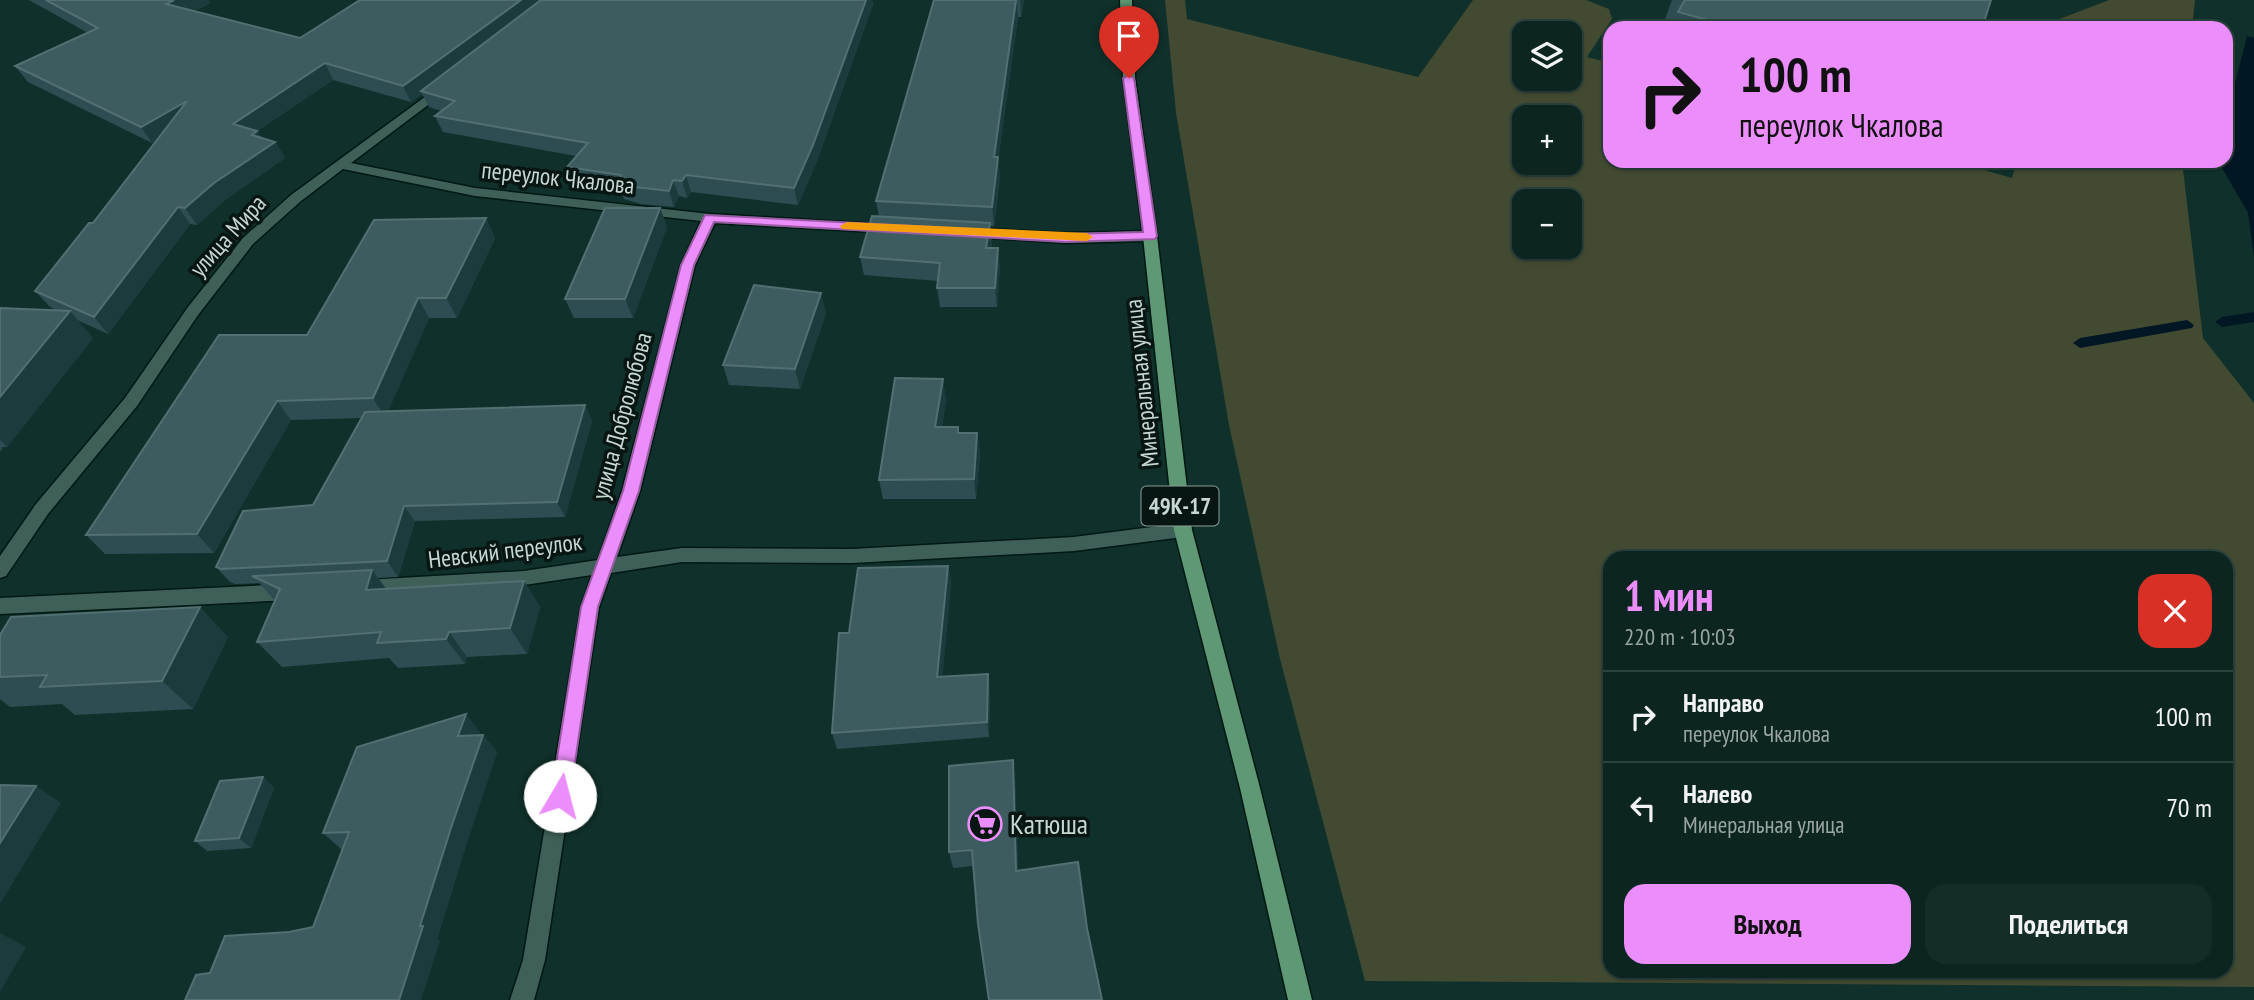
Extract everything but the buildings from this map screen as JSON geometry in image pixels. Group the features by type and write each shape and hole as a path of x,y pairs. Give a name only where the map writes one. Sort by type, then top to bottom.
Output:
{"main road":[{"name":"Минеральная улица","path":"1126,0 1129,78 1150,236 1183,530 1250,788 1300,1000"}],"street":[{"name":"улица Мира","path":"0,571 42,509 131,402 224,270 248,241 286,206 460,74"},
{"name":"переулок Чкалова","path":"341,165 475,192 710,218 905,230"},
{"name":"улица Добролюбова","path":"522,1000 534,960 590,607 631,491 688,265 710,218"},
{"path":"959,232 1066,238 1150,236"},
{"name":"Невский переулок","path":"339,589 499,580 682,555 852,556 1074,544 1183,530"},
{"path":"0,606 311,591"}],"green space":[{"path":"1165,0 1185,0 1187,19 1418,77 1473,0 1586,0 1609,9 1612,19 1603,21 1603,33 1587,57 1603,61 1603,168 1977,168 2012,178 2015,168 2183,168 2203,338 2254,403 2254,987 1365,981 1280,659 1229,425 1176,113"},
{"path":"2109,0 2195,0 2193,21 2054,21"}],"water":[{"path":"2247,36 2254,38 2254,257 2248,213 2222,168 2233,168 2233,91"}],"waterway":[{"path":"2222,322 2254,317"},
{"path":"2080,343 2187,325"}],"slow traffic":[{"path":"847,226 1087,237"}],"place":[{"name":"Катюша","path":"985,824"}],"route":[{"path":"560,796 590,607 631,491 688,265 710,218 1066,238 1150,236 1129,78"}]}
